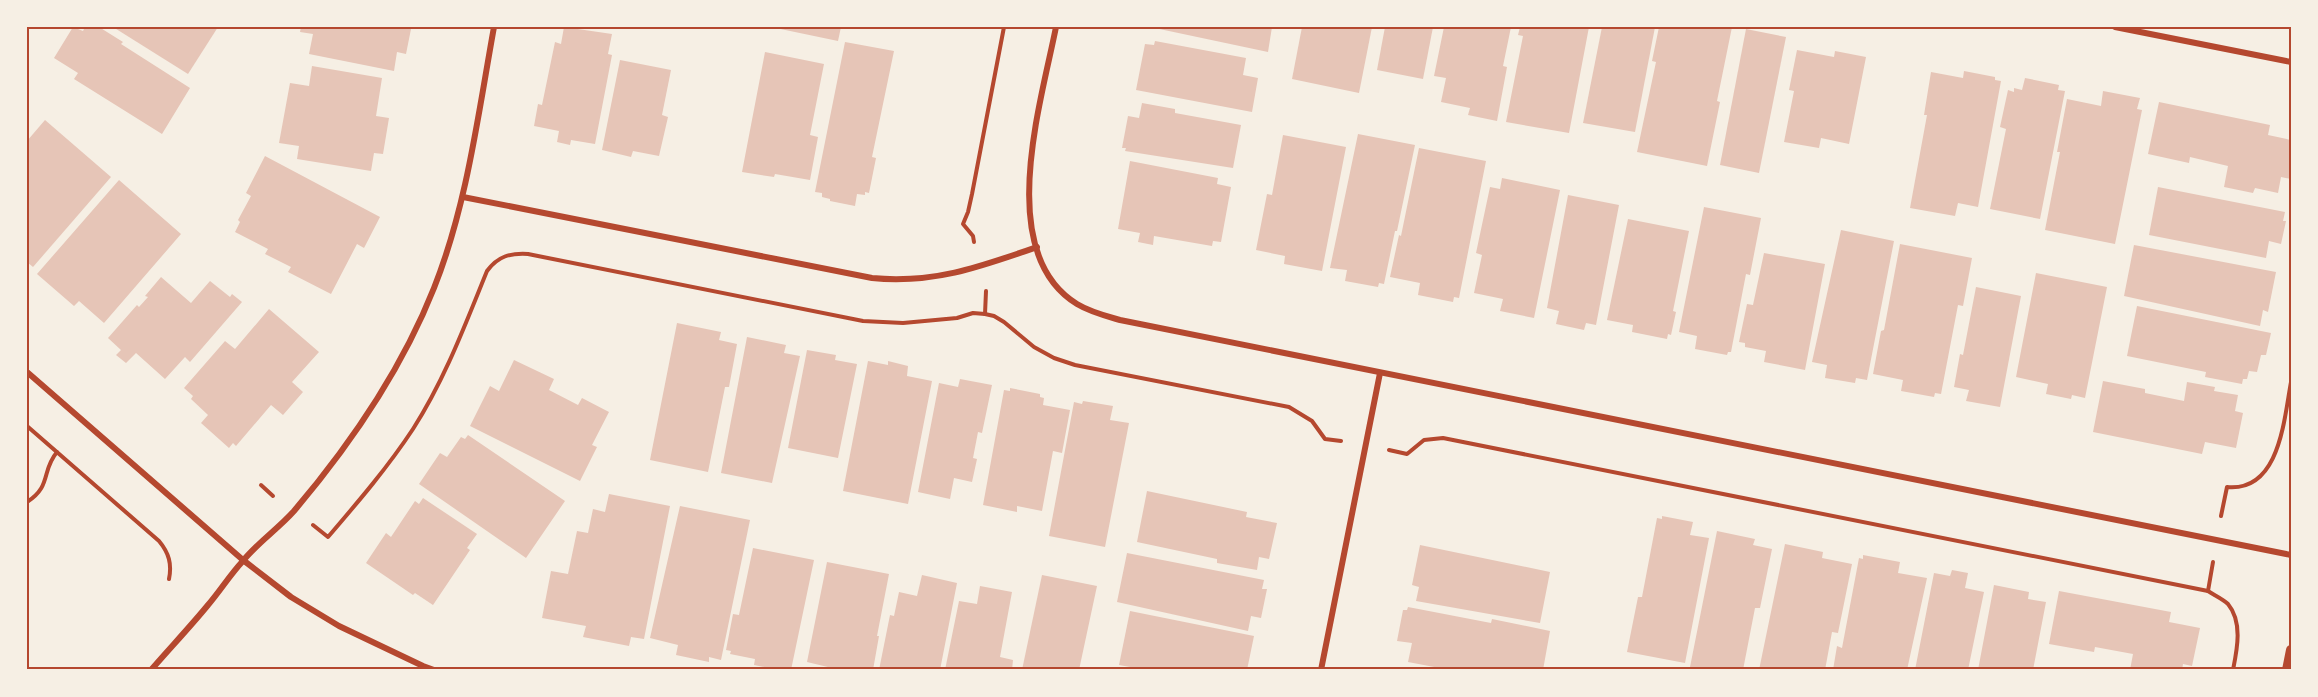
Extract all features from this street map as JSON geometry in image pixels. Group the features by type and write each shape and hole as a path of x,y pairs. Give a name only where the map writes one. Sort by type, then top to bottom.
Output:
{"street":[{"path":"152,670 243,560 293,512 357,429 389,381 413,336 434,289 463,197 494,27"},
{"path":"1056,27 1034,136 1029,180 1031,230 1050,277 1062,292 1076,303 1105,315 1380,373 2291,555"},
{"path":"2115,27 2291,62"},
{"path":"463,197 834,272 883,279 910,280 944,276 986,265 1037,247"},
{"path":"27,372 243,560 291,597 339,626 435,670"},
{"path":"1321,670 1380,373"},
{"path":"2287,670 2291,650"}],"path":[{"path":"973,236 963,224 972,194 1005,27"},
{"path":"313,525 328,537 377,479 407,436 440,381 463,334 487,271 493,262 502,256 514,253 863,321 903,323 957,318 973,313 994,316 1034,347 1054,358 1289,407 1312,421 1325,439 1340,440"},
{"path":"985,314 987,294"},
{"path":"2223,502 2227,487 2236,488 2253,482 2269,467 2279,441 2291,382"},
{"path":"27,426 159,541 166,549 170,560 169,579"},
{"path":"1391,450 1407,454 1424,440 1443,438 2208,591 2229,605 2237,626 2238,639 2234,670"},
{"path":"27,502 41,490 50,460 57,452"},
{"path":"261,485 273,496"},
{"path":"2208,591 2210,578"}],"building":[{"path":"73,27 83,31 85,27 99,27 123,42 121,44 190,88 162,134 74,79 78,73 54,58"},
{"path":"113,27 218,27 188,74"},
{"path":"301,27 401,27 411,29 406,54 397,52 394,71 309,54 313,34 300,32"},
{"path":"564,27 612,34 608,54 612,55 595,144 571,140 570,145 557,142 559,131 534,126 538,104 542,105 555,42 561,44"},
{"path":"771,27 841,27 838,41"},
{"path":"1150,27 1272,27 1268,52"},
{"path":"1302,27 1372,27 1359,93 1292,79"},
{"path":"1385,27 1433,27 1423,79 1377,70"},
{"path":"1444,27 1511,27 1503,66 1507,67 1497,121 1468,115 1470,108 1441,102 1446,78 1434,76"},
{"path":"1520,27 1589,27 1569,133 1506,122 1523,36 1518,35"},
{"path":"1602,27 1655,27 1635,132 1583,123"},
{"path":"1659,27 1732,27 1707,166 1637,152 1656,62 1652,61"},
{"path":"1746,29 1786,37 1759,173 1720,165"},
{"path":"1155,41 1246,58 1243,75 1258,78 1252,112 1136,90 1145,44 1154,45"},
{"path":"845,42 894,51 872,157 876,158 869,193 857,194 855,206 830,201 822,197 822,193 815,192"},
{"path":"1797,50 1834,57 1835,51 1866,57 1849,144 1821,138 1819,148 1784,142 1794,91 1789,90"},
{"path":"765,52 824,64 810,135 818,137 810,180 775,174 774,177 742,172"},
{"path":"620,60 671,70 662,115 668,117 659,156 633,151 631,157 602,150"},
{"path":"312,66 382,78 376,116 389,118 383,154 374,153 371,171 297,159 299,146 279,143 290,83 309,86"},
{"path":"1964,71 1995,77 1995,80 2001,81 1978,207 1958,203 1955,216 1910,208 1927,115 1924,115 1931,72 1963,78"},
{"path":"2025,78 2059,85 2058,90 2065,91 2040,219 1990,209 2006,129 2000,127 2008,90 2014,92 2014,88 2022,90"},
{"path":"2103,91 2140,98 2137,109 2142,110 2115,244 2045,230 2060,152 2057,152 2067,99 2101,106"},
{"path":"2159,102 2270,125 2268,135 2291,140 2291,179 2281,177 2278,193 2255,188 2253,193 2224,187 2228,166 2190,157 2189,163 2148,154"},
{"path":"1142,103 1175,109 1175,113 1241,125 1233,168 1125,151 1126,148 1122,148 1128,116 1139,118"},
{"path":"45,120 111,177 33,267 27,262 27,141"},
{"path":"1358,134 1415,145 1384,284 1379,283 1378,287 1345,281 1347,270 1330,268"},
{"path":"1283,135 1346,147 1322,271 1284,264 1285,256 1256,250 1267,194 1272,195"},
{"path":"1419,148 1486,161 1459,298 1454,297 1453,302 1418,295 1420,283 1390,277"},
{"path":"265,156 380,217 364,248 357,244 331,294 288,272 291,267 265,254 268,249 235,232 240,222 238,220 251,196 246,193"},
{"path":"1130,161 1218,178 1217,184 1231,187 1221,242 1213,241 1212,246 1154,236 1153,245 1138,242 1140,233 1118,229"},
{"path":"1502,178 1560,190 1534,318 1500,311 1503,299 1474,293 1482,255 1476,253 1490,187 1500,189"},
{"path":"119,180 181,234 104,323 79,301 74,306 37,274"},
{"path":"2158,187 2285,212 2283,221 2286,221 2281,244 2269,241 2266,258 2149,235"},
{"path":"1568,195 1619,205 1596,325 1586,323 1584,330 1556,324 1559,311 1547,308"},
{"path":"1704,207 1761,218 1750,275 1746,274 1731,352 1727,355 1695,349 1697,336 1679,332"},
{"path":"1628,219 1689,231 1673,311 1676,312 1671,335 1668,334 1667,339 1632,332 1633,325 1607,320"},
{"path":"1841,230 1894,241 1867,380 1856,378 1855,383 1825,378 1827,365 1812,362"},
{"path":"1900,244 1972,258 1963,306 1958,305 1941,394 1935,393 1934,397 1901,391 1903,380 1873,374 1881,331 1884,330"},
{"path":"2134,245 2276,272 2268,312 2263,310 2260,326 2124,296"},
{"path":"1764,253 1825,264 1805,370 1764,362 1766,351 1745,347 1745,343 1739,342 1747,304 1753,305"},
{"path":"2036,273 2107,287 2085,398 2072,395 2071,399 2046,394 2048,384 2016,377"},
{"path":"161,277 191,303 210,281 230,297 232,294 242,302 190,362 185,357 165,379 136,353 126,363 116,355 121,350 108,338 137,305 139,307 148,297 145,296"},
{"path":"1976,287 2021,296 2000,407 1966,401 1969,390 1954,387 1960,354 1963,355"},
{"path":"2137,306 2271,333 2266,355 2261,355 2257,372 2249,371 2247,379 2243,379 2242,384 2205,377 2206,372 2127,356"},
{"path":"269,309 319,352 292,382 303,392 283,415 271,405 236,446 233,443 229,448 201,423 208,415 191,399 193,396 184,388 225,341 235,349"},
{"path":"677,323 721,332 719,340 737,344 729,387 725,387 708,472 650,460"},
{"path":"747,337 786,345 784,353 800,356 772,483 721,473"},
{"path":"807,350 836,355 835,360 857,364 838,458 788,448"},
{"path":"514,360 554,379 549,390 578,405 582,398 609,412 592,445 597,447 580,481 470,426 490,386 499,391"},
{"path":"868,361 888,365 888,361 908,366 907,376 932,381 908,504 843,491"},
{"path":"960,379 992,385 982,433 978,432 973,458 977,459 972,482 954,478 950,499 918,492 939,383 958,387"},
{"path":"2103,381 2145,389 2145,393 2184,401 2187,382 2215,387 2214,391 2238,395 2235,411 2243,413 2236,448 2205,442 2202,454 2093,432"},
{"path":"1010,388 1040,394 1040,397 1044,398 1043,405 1070,410 1062,453 1053,451 1042,511 1017,506 1017,512 983,505 1004,390 1010,391"},
{"path":"1083,401 1113,406 1110,420 1129,423 1105,547 1049,536 1074,402 1082,404"},
{"path":"468,435 565,501 526,558 419,484 440,453 447,457 461,437 465,439"},
{"path":"1147,491 1247,512 1246,517 1277,523 1269,559 1259,557 1257,570 1217,563 1217,559 1137,542"},
{"path":"609,494 670,506 644,639 631,637 629,646 583,637 586,626 542,618 551,571 568,574 577,531 588,533 593,509 605,512"},
{"path":"423,498 477,534 467,548 470,550 433,605 415,593 413,595 366,563 386,533 391,537 415,501 419,504"},
{"path":"680,506 750,520 721,660 709,657 709,662 676,655 678,645 650,638"},
{"path":"1662,516 1693,522 1690,535 1709,538 1685,663 1627,652 1638,597 1642,597 1657,518 1662,519"},
{"path":"1717,531 1755,539 1753,545 1772,549 1760,608 1755,608 1743,670 1707,670 1690,667"},
{"path":"1785,544 1823,552 1822,558 1852,564 1838,633 1832,632 1825,670 1759,670"},
{"path":"1420,545 1550,572 1540,623 1416,601 1419,587 1412,585"},
{"path":"753,548 814,560 791,670 754,665 755,659 730,654 731,651 726,650 733,614 739,615"},
{"path":"1127,553 1264,580 1262,589 1267,589 1261,618 1251,616 1248,631 1117,602"},
{"path":"1863,555 1900,562 1898,573 1927,578 1907,670 1833,670 1837,646 1842,648 1859,558 1863,559"},
{"path":"827,562 889,574 873,670 831,670 832,668 807,662"},
{"path":"1952,570 1968,573 1965,588 1984,592 1968,670 1915,670 1934,573 1950,576"},
{"path":"922,575 957,583 940,670 879,670 890,615 894,616 899,592 917,596"},
{"path":"1042,575 1097,586 1079,670 1022,670"},
{"path":"1994,585 2029,592 2028,599 2046,602 2033,670 1978,670"},
{"path":"980,586 1012,592 1000,657 1013,660 1012,670 945,670 959,601 977,604"},
{"path":"2059,591 2171,612 2169,622 2200,628 2192,666 2183,664 2182,670 2130,670 2133,654 2095,647 2094,652 2049,644"},
{"path":"1408,607 1491,623 1492,619 1550,631 1543,670 1450,670 1408,662 1412,643 1397,641 1403,610 1407,610"},
{"path":"1130,611 1254,636 1247,670 1147,670 1119,665"}]}
